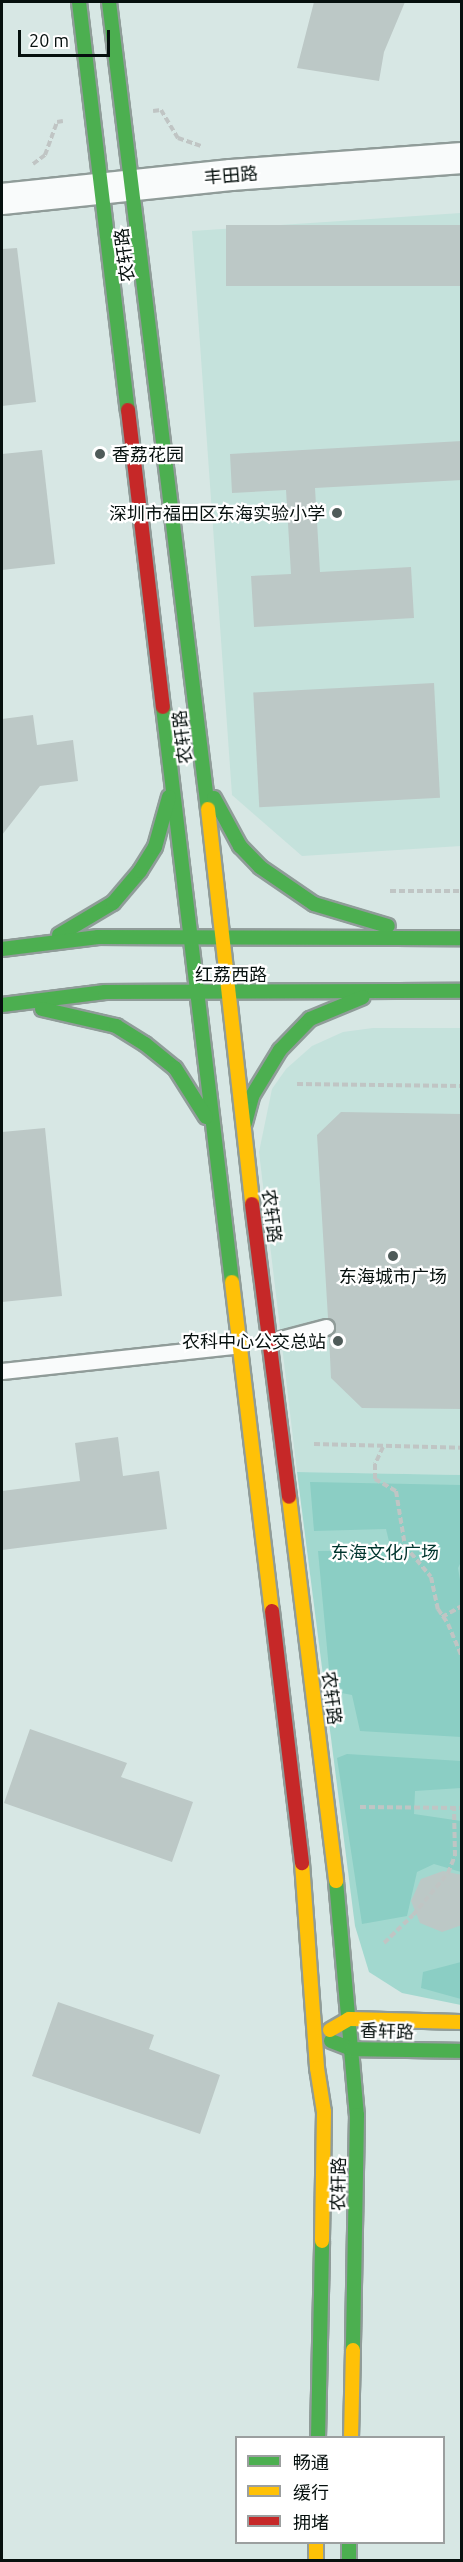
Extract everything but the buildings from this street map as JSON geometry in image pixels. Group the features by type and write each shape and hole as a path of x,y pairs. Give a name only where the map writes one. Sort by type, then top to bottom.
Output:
{"street":[{"name":"农轩路","path":"79,2 104,188 213,1132 308,1916 318,2036 317,2067 324,2112 318,2436"},
{"name":"农轩路","path":"109,2 134,185 203,766 243,1130 341,1918 357,2115 351,2436"},
{"name":"丰田路","path":"2,199 134,185 462,158"},
{"path":"203,766 220,814 240,846 260,867 314,904 369,922 440,938"},
{"path":"33,945 78,927 114,903 155,847 173,774"},
{"name":"红荔西路","path":"2,949 98,937 462,938"},
{"path":"243,1130 252,1096 264,1071 310,1019 346,1002 389,991"},
{"name":"红荔西路","path":"2,1006 105,992 462,991"},
{"path":"2,1006 79,1015 116,1026 145,1044 175,1068 197,1098 213,1132"},
{"path":"240,1346 269,1342"},
{"name":"香轩路","path":"318,2036 349,2019 462,2022"},
{"name":"香轩路","path":"318,2036 352,2049 462,2051"},
{"path":"315,2560 316,2544"},
{"path":"349,2544 349,2560"}],"lane":[{"path":"269,1342 326,1327"},
{"path":"2,1371 240,1346"}],"path":[{"path":"125,114 161,110 178,138 209,149"},
{"path":"27,169 45,155 57,122 95,117"},
{"path":"292,1084 462,1086"},
{"path":"310,1444 462,1448"},
{"path":"383,1447 375,1464 375,1479 396,1491 405,1546 431,1577 442,1617 462,1657"},
{"path":"442,1617 462,1606"},
{"path":"347,1807 462,1808"},
{"path":"384,1943 413,1915 448,1873 455,1856 453,1808"}],"shaded area":[{"name":"深圳市福田区东海实验小学","path":"461,213 461,846 302,856 232,795 192,231"},
{"name":"东海城市广场","path":"373,1028 461,1028 461,1475 297,1472 259,1152 272,1089 286,1069 312,1046 343,1032"}],"green space":[{"name":"东海文化广场","path":"297,1472 461,1475 461,2005 402,1993 369,1972 355,1926"},
{"path":"310,1482 461,1485 462,1560 458,1568 462,1592 461,1737 360,1731 352,1695 331,1691 318,1551 391,1550 386,1529 314,1531"},
{"path":"347,1754 461,1761 461,1788 415,1791 414,1814 461,1821 461,1872 434,1864 417,1872 407,1916 362,1924 337,1758"},
{"path":"461,1962 461,1999 421,1988 423,1972"}],"traffic: fast":[{"path":"79,2 128,410"},
{"path":"109,2 208,809"},
{"path":"163,707 232,1282"},
{"path":"59,935 113,903 140,871 155,847 169,797"},
{"path":"214,798 240,846 260,867 314,904 388,926"},
{"path":"2,949 98,937 462,938"},
{"path":"2,1005 105,992 462,991"},
{"path":"245,1123 252,1096 280,1050 310,1019 363,997"},
{"path":"42,1009 116,1026 145,1044 175,1068 206,1117"},
{"path":"336,1881 357,2115 353,2350"},
{"path":"331,2041 352,2049 462,2051"},
{"path":"318,2436 322,2241"},
{"path":"349,2544 349,2560"}],"traffic: slow":[{"path":"208,809 252,1204"},
{"path":"232,1282 272,1611"},
{"path":"289,1497 336,1881"},
{"path":"302,1863 317,2068 324,2112 322,2241"},
{"path":"330,2030 349,2019 462,2022"},
{"path":"351,2436 353,2350"},
{"path":"316,2544 316,2560"}],"traffic: jam":[{"path":"128,410 163,707"},
{"path":"252,1204 289,1497"},
{"path":"272,1611 302,1863"}],"place":[{"name":"香荔花园","path":"100,454"},
{"name":"深圳市福田区东海实验小学","path":"337,513"},
{"name":"东海城市广场","path":"393,1256"},
{"name":"农科中心公交总站","path":"338,1341"}]}
